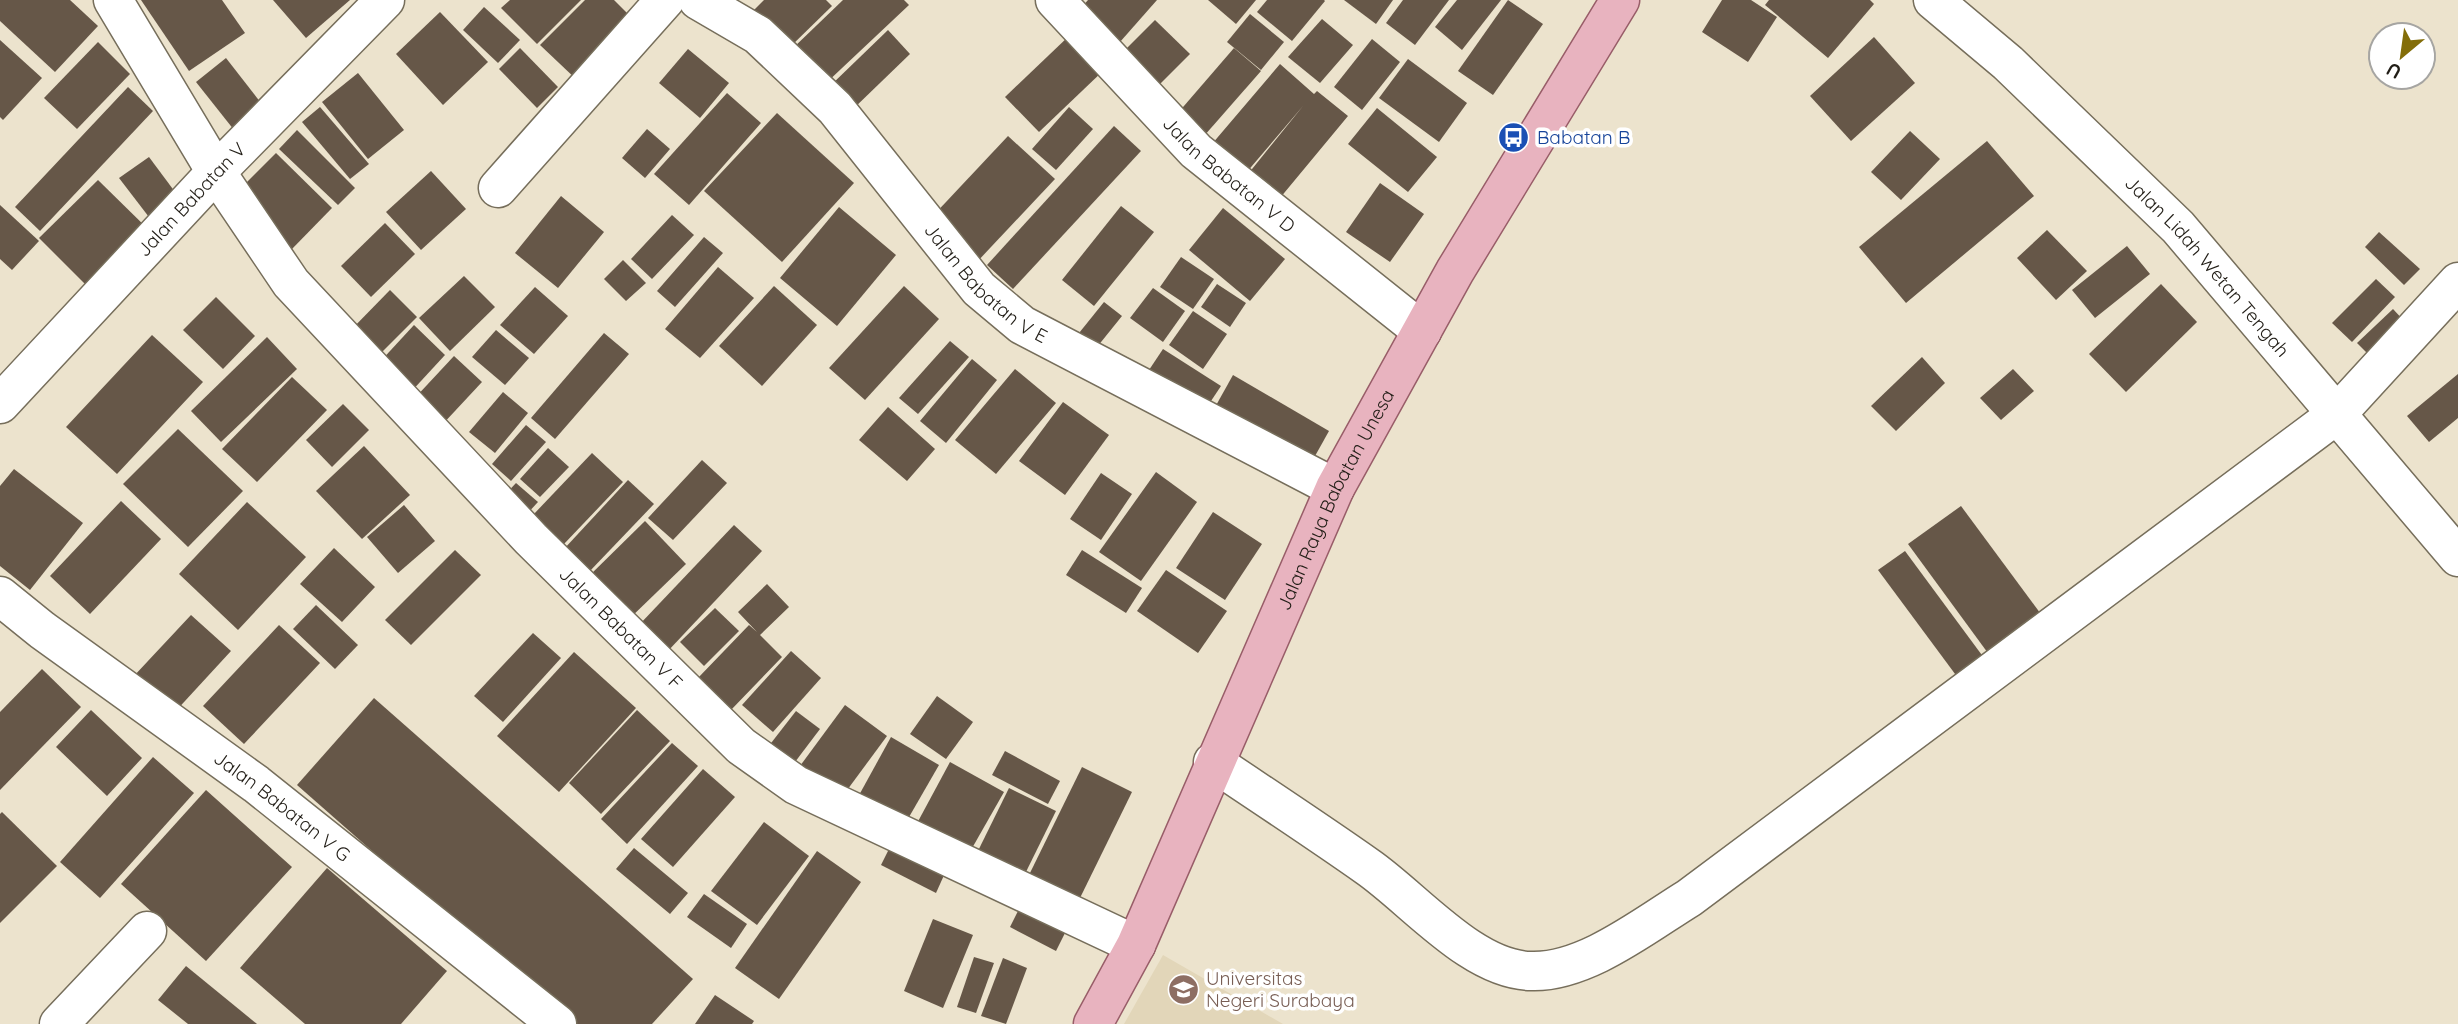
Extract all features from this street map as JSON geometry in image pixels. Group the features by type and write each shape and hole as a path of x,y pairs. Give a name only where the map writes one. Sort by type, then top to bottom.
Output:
{"main road":[{"name":"Jalan Raya Babatan Unesa","path":"1093,1024 1136,945 1213,762 1335,488 1422,331 1620,0"}],"street":[{"name":"Jalan Babatan V F","path":"113,0 216,172 291,283 531,539 741,746 796,785 1136,945"},
{"name":"Jalan Babatan V","path":"0,404 216,172 385,0"},
{"path":"498,188 665,0"},
{"name":"Jalan Babatan V E","path":"698,0 758,35 835,108 979,289 1022,324 1335,488"},
{"name":"Jalan Babatan V D","path":"1055,0 1196,151 1422,331"},
{"name":"Jalan Lidah Wetan Tengah","path":"1933,0 2008,63 2178,228 2458,557"},
{"path":"1213,762 1369,867 1468,948 1499,965 1531,972 1563,967 1609,947 1689,898 2336,415 2458,282"},
{"name":"Jalan Babatan V G","path":"0,596 42,630 256,784 557,1024"},
{"path":"59,1024 147,931"}],"shaded area":[{"name":"Universitas Negeri Surabaya","path":"1163,955 1283,1024 1124,1024"}],"building":[{"path":"0,0 70,0 98,26 55,72 0,21"},
{"path":"141,0 222,0 245,33 189,71"},
{"path":"273,0 350,0 306,38"},
{"path":"510,0 581,0 537,44 501,8"},
{"path":"585,0 614,0 636,22 578,81 540,45"},
{"path":"764,0 826,0 832,6 787,50 750,14"},
{"path":"843,0 904,0 909,5 824,85 791,50"},
{"path":"1088,0 1157,0 1120,42 1081,8"},
{"path":"1208,0 1256,0 1236,24"},
{"path":"1267,0 1325,1 1292,41 1257,12"},
{"path":"1344,0 1393,0 1376,24"},
{"path":"1403,0 1449,0 1415,45 1386,23"},
{"path":"1457,0 1501,0 1462,50 1435,27"},
{"path":"1508,0 1543,24 1493,95 1458,71"},
{"path":"1722,0 1751,0 1777,17 1748,62 1702,32"},
{"path":"1769,0 1870,0 1874,4 1828,58 1765,5"},
{"path":"484,7 520,40 498,63 463,30"},
{"path":"440,12 488,62 443,105 396,54"},
{"path":"1250,14 1284,42 1261,70 1227,42"},
{"path":"1322,19 1353,45 1320,83 1288,57"},
{"path":"1155,20 1190,54 1153,91 1118,57"},
{"path":"888,30 910,54 851,111 829,87"},
{"path":"1070,35 1104,70 1039,132 1005,97"},
{"path":"1874,37 1915,83 1851,141 1810,96"},
{"path":"1372,39 1400,62 1362,110 1334,87"},
{"path":"0,40 42,78 3,120 0,117"},
{"path":"98,42 130,74 77,129 44,98"},
{"path":"520,48 558,87 537,108 499,69"},
{"path":"1234,48 1261,71 1197,144 1171,121"},
{"path":"688,49 729,83 700,118 659,83"},
{"path":"226,58 268,112 238,135 196,82"},
{"path":"1408,59 1467,103 1439,142 1379,98"},
{"path":"1280,64 1314,94 1317,91 1348,116 1275,204 1244,179 1303,106 1240,180 1206,151"},
{"path":"358,73 404,130 368,159 322,102"},
{"path":"128,87 153,111 40,231 15,207"},
{"path":"727,93 761,123 689,205 654,174"},
{"path":"320,107 369,164 350,179 302,122"},
{"path":"1069,107 1093,129 1056,170 1032,149"},
{"path":"1377,108 1437,157 1408,192 1348,144"},
{"path":"777,113 854,183 782,262 704,191"},
{"path":"1114,126 1141,151 1013,289 987,265"},
{"path":"647,129 670,149 645,178 622,158"},
{"path":"297,130 355,188 338,205 279,149"},
{"path":"1910,131 1940,159 1901,200 1871,172"},
{"path":"1008,136 1055,179 976,263 930,219"},
{"path":"1987,141 2034,196 1906,303 1859,247"},
{"path":"276,153 332,208 291,250 235,194"},
{"path":"149,157 181,200 152,221 119,178"},
{"path":"431,171 466,209 421,250 386,212"},
{"path":"98,180 153,234 94,293 39,238"},
{"path":"1380,183 1424,214 1390,262 1346,232"},
{"path":"561,196 604,232 558,288 515,253"},
{"path":"0,205 39,241 12,270 0,259"},
{"path":"1121,206 1154,232 1094,306 1062,280"},
{"path":"839,207 896,255 837,326 780,278"},
{"path":"1223,208 1285,259 1250,301 1189,250"},
{"path":"672,215 694,235 652,279 631,259"},
{"path":"385,223 415,254 371,297 341,266"},
{"path":"2047,230 2087,271 2056,300 2017,258"},
{"path":"2379,232 2420,269 2404,285 2365,247"},
{"path":"704,237 723,253 675,307 657,291"},
{"path":"2127,246 2150,274 2095,318 2072,290"},
{"path":"1181,257 1214,279 1193,309 1160,287"},
{"path":"623,260 646,283 626,301 604,279"},
{"path":"718,267 754,298 700,358 665,329"},
{"path":"464,276 495,307 450,351 419,318"},
{"path":"2376,279 2395,297 2352,342 2332,323"},
{"path":"1217,284 1246,303 1230,327 1201,307"},
{"path":"2161,284 2197,322 2126,392 2089,354"},
{"path":"774,286 817,325 762,386 719,346"},
{"path":"904,286 939,319 865,400 829,368"},
{"path":"535,287 568,316 534,354 500,325"},
{"path":"1153,288 1185,311 1163,342 1130,318"},
{"path":"390,290 417,317 375,359 348,333"},
{"path":"216,297 255,336 223,369 183,330"},
{"path":"1104,302 1122,316 1089,357 1071,343"},
{"path":"2393,309 2405,322 2370,356 2357,343"},
{"path":"1193,311 1227,334 1203,369 1169,345"},
{"path":"414,325 445,355 409,394 378,364"},
{"path":"496,330 529,358 505,385 472,357"},
{"path":"604,333 629,354 555,439 531,418"},
{"path":"152,335 203,382 117,474 66,427"},
{"path":"267,337 297,369 221,442 191,411"},
{"path":"950,341 969,357 918,414 899,398"},
{"path":"1163,349 1221,386 1205,410 1147,373"},
{"path":"454,356 482,382 441,426 413,400"},
{"path":"1922,357 1945,383 1896,431 1871,406"},
{"path":"972,359 997,380 946,443 920,421"},
{"path":"1015,369 1056,403 996,474 955,440"},
{"path":"2013,369 2034,391 2001,420 1980,398"},
{"path":"2458,374 2458,418 2429,442 2407,416"},
{"path":"1233,375 1329,431 1310,465 1214,409"},
{"path":"292,377 327,410 257,482 222,449"},
{"path":"503,392 528,413 495,453 469,432"},
{"path":"1063,402 1109,435 1065,495 1019,461"},
{"path":"343,404 369,430 332,467 306,440"},
{"path":"888,407 935,449 907,481 859,440"},
{"path":"526,425 546,442 511,481 492,464"},
{"path":"178,429 243,491 188,547 123,484"},
{"path":"364,446 410,495 362,539 316,491"},
{"path":"548,448 569,467 540,497 520,479"},
{"path":"592,453 623,482 564,544 533,515"},
{"path":"702,460 727,483 673,540 648,518"},
{"path":"14,469 83,523 30,590 0,566 0,486"},
{"path":"1156,472 1197,502 1141,581 1099,552"},
{"path":"1101,473 1132,494 1101,540 1070,519"},
{"path":"628,480 654,504 589,572 564,549"},
{"path":"516,483 538,502 525,516 503,497"},
{"path":"121,501 161,539 90,614 50,576"},
{"path":"247,502 306,557 238,630 179,574"},
{"path":"404,505 435,541 398,573 367,537"},
{"path":"1961,506 2046,621 1993,660 1908,544"},
{"path":"1213,512 1262,544 1225,600 1176,568"},
{"path":"645,521 686,564 627,621 586,579"},
{"path":"734,525 762,551 667,652 639,625"},
{"path":"334,548 375,587 342,622 300,584"},
{"path":"455,550 481,575 411,645 385,620"},
{"path":"1082,550 1142,588 1126,613 1066,575"},
{"path":"1905,551 1987,662 1961,682 1878,570"},
{"path":"1166,570 1227,611 1198,653 1137,611"},
{"path":"767,584 789,607 760,635 782,657 730,711 697,679 749,625 757,632 738,612"},
{"path":"316,605 358,645 335,669 293,629"},
{"path":"715,608 739,631 704,666 680,642"},
{"path":"191,615 231,651 173,714 133,677"},
{"path":"279,625 320,663 244,744 203,706"},
{"path":"533,633 561,658 503,722 474,696"},
{"path":"791,651 821,678 773,732 742,705"},
{"path":"574,652 636,708 559,792 497,736"},
{"path":"42,669 81,707 0,790 0,712"},
{"path":"937,696 973,722 946,759 910,734"},
{"path":"374,698 693,979 652,1024 569,1024 297,785"},
{"path":"845,705 887,736 842,797 800,766"},
{"path":"91,710 142,758 107,796 56,747"},
{"path":"637,710 670,741 601,814 569,783"},
{"path":"796,711 820,729 792,766 768,747"},
{"path":"891,737 939,765 905,824 858,797"},
{"path":"672,743 698,766 627,844 601,819"},
{"path":"1005,751 1060,781 1048,804 992,775"},
{"path":"153,757 194,793 100,898 60,862"},
{"path":"950,762 1004,792 967,857 915,827"},
{"path":"1082,767 1132,792 1079,900 1029,875"},
{"path":"703,769 735,797 673,867 641,839"},
{"path":"1009,788 1056,811 1021,882 974,859"},
{"path":"206,790 292,867 206,961 121,884"},
{"path":"2,812 57,866 0,923 0,814"},
{"path":"764,822 809,856 757,925 711,891"},
{"path":"891,845 945,873 936,893 881,865"},
{"path":"634,848 688,893 670,914 616,869"},
{"path":"817,851 861,882 779,999 735,968"},
{"path":"327,868 447,971 401,1024 305,1024 240,968"},
{"path":"704,894 747,924 731,948 687,917"},
{"path":"1022,903 1068,927 1056,951 1010,927"},
{"path":"933,919 973,935 943,1008 904,991"},
{"path":"974,957 994,963 976,1013 957,1007"},
{"path":"1003,958 1027,968 1006,1024 981,1016"},
{"path":"186,966 257,1024 188,1024 158,1000"},
{"path":"715,995 754,1021 752,1024 695,1024"}],"place":[{"name":"Babatan B","path":"1514,137"},
{"name":"Universitas Negeri Surabaya","path":"1183,989"}]}
